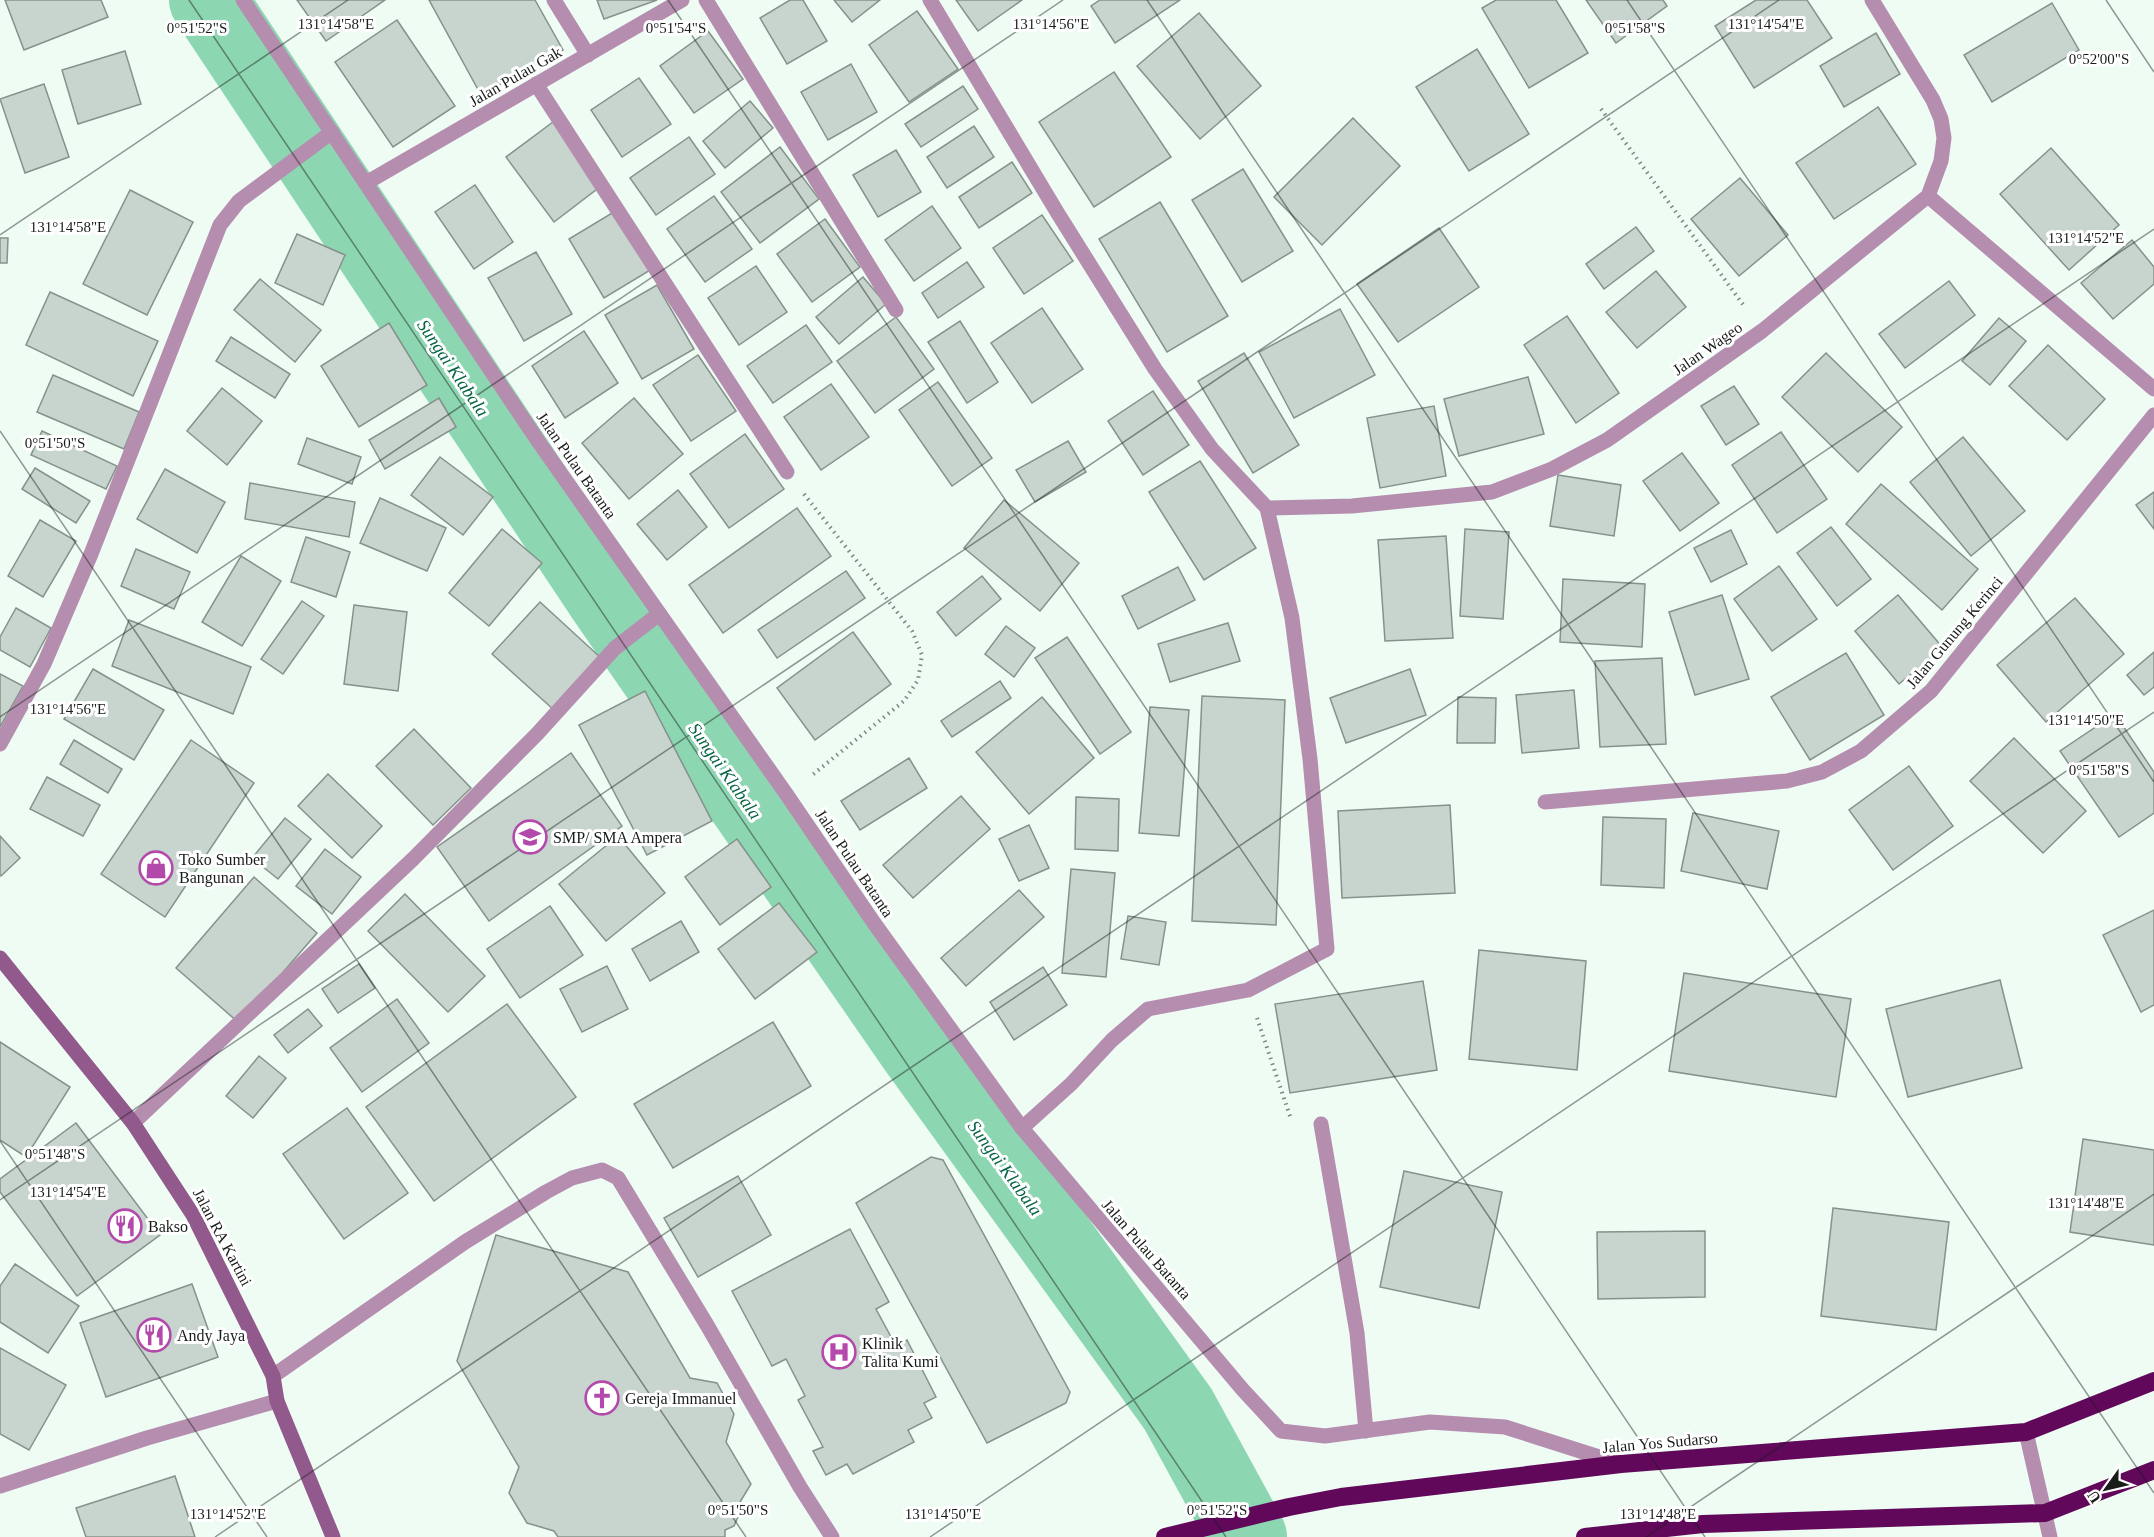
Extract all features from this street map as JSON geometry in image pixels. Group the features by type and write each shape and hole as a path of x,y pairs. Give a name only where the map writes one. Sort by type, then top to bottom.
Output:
{"highway":[{"name":"Jalan Yos Sudarso","path":"1165,1537 1341,1497 1621,1464 2026,1432 2154,1381"},
{"path":"1585,1537 1703,1524 2045,1513 2154,1470"}],"street":[{"name":"Jalan Pulau Batanta","path":"243,0 538,441 787,795 874,923 1022,1128 1243,1390 1281,1431 1324,1436 1430,1422 1504,1427 1621,1464"},
{"path":"554,0 588,55"},
{"name":"Jalan Pulau Gak","path":"366,183 682,0"},
{"path":"706,0 896,310"},
{"path":"930,0 1057,212 1155,369 1212,449 1267,508 1292,618 1310,759 1327,949 1248,990 1148,1009 1112,1040 1071,1084 1022,1128"},
{"path":"1872,0 1933,100 1941,119 1944,138 1941,161 1928,196 2154,389"},
{"path":"536,84 787,472"},
{"path":"0,744 44,664 91,555 220,225 239,201 332,132"},
{"name":"Jalan Wageo","path":"1267,508 1352,506 1492,492 1552,469 1607,440 1762,331 1928,196"},
{"name":"Jalan Gunung Kerinci","path":"1545,802 1787,782 1822,772 1861,751 1931,692 2154,415"},
{"path":"133,1123 422,850 537,734 615,648 659,614"},
{"name":"Jalan RA Kartini","path":"0,958 133,1123 193,1215 273,1376 277,1401 333,1537"},
{"path":"1321,1124 1357,1333 1366,1431"},
{"path":"273,1376 465,1242 572,1178 602,1170 618,1178 708,1324 800,1487 832,1537"},
{"path":"0,1486 147,1438 277,1401"},
{"path":"2026,1432 2050,1537"}],"path":[{"path":"1601,109 1762,331"},
{"path":"787,472 912,631 922,655 918,680 904,701 787,795"},
{"path":"1248,990 1294,1128 1321,1124"}],"building":[{"path":"5,0 101,0 108,17 24,50"},
{"path":"297,0 385,0 326,41"},
{"path":"429,0 535,0 563,50 481,95"},
{"path":"597,0 657,0 604,19"},
{"path":"790,0 803,0 827,41 787,64 760,18"},
{"path":"834,0 880,0 852,22"},
{"path":"956,0 1022,0 978,31"},
{"path":"1100,0 1180,0 1115,43 1091,6"},
{"path":"1496,0 1556,0 1588,53 1529,88 1482,8"},
{"path":"1586,0 1663,0 1667,6 1616,43"},
{"path":"1756,0 1807,0 1832,38 1754,88 1715,26"},
{"path":"2052,3 2079,50 1992,102 1964,55"},
{"path":"917,11 958,69 909,102 869,45"},
{"path":"1199,13 1261,86 1200,139 1137,66"},
{"path":"397,20 455,106 393,147 335,62"},
{"path":"708,31 743,79 694,113 660,66"},
{"path":"1876,33 1900,74 1844,107 1820,66"},
{"path":"1477,49 1529,134 1469,171 1416,87"},
{"path":"125,51 141,104 78,124 62,70"},
{"path":"851,64 877,112 828,140 801,92"},
{"path":"1114,72 1171,157 1094,207 1039,122"},
{"path":"639,78 671,124 622,157 591,110"},
{"path":"44,84 69,157 25,173 0,99"},
{"path":"963,86 978,109 921,147 905,124"},
{"path":"750,101 773,128 725,168 703,141"},
{"path":"1878,107 1916,164 1834,219 1796,163"},
{"path":"1353,118 1400,166 1322,245 1274,197"},
{"path":"553,122 601,186 554,222 506,157"},
{"path":"974,126 994,157 947,188 927,157"},
{"path":"689,137 715,174 656,215 630,178"},
{"path":"780,147 819,199 760,243 721,192"},
{"path":"2051,148 2119,225 2069,270 2000,194"},
{"path":"896,150 921,192 878,217 853,175"},
{"path":"1012,162 1032,193 979,228 959,197"},
{"path":"1243,169 1293,251 1242,282 1192,200"},
{"path":"1740,178 1788,235 1739,276 1691,219"},
{"path":"475,185 513,242 474,269 435,212"},
{"path":"130,190 193,222 147,315 83,284"},
{"path":"714,196 752,249 705,282 667,229"},
{"path":"1160,202 1228,316 1167,352 1099,239"},
{"path":"932,206 961,248 914,281 885,240"},
{"path":"617,210 652,269 604,298 569,239"},
{"path":"1042,215 1073,261 1024,294 993,248"},
{"path":"825,219 860,267 812,302 777,254"},
{"path":"1636,227 1654,251 1604,289 1586,264"},
{"path":"1439,228 1479,287 1398,342 1357,284"},
{"path":"297,234 345,255 323,305 275,283"},
{"path":"0,238 8,238 7,263 0,263"},
{"path":"2132,240 2154,267 2154,284 2113,319 2081,283"},
{"path":"536,252 572,314 524,341 488,278"},
{"path":"967,262 984,287 938,318 922,293"},
{"path":"756,266 787,312 739,345 708,298"},
{"path":"1656,271 1686,307 1637,348 1606,312"},
{"path":"863,277 886,304 839,344 816,317"},
{"path":"260,279 321,330 295,362 234,310"},
{"path":"1949,281 1975,315 1905,368 1879,334"},
{"path":"657,285 694,349 642,379 605,315"},
{"path":"50,292 158,341 133,396 26,345"},
{"path":"1042,308 1083,369 1032,403 991,343"},
{"path":"1340,309 1375,375 1294,418 1259,352"},
{"path":"1567,316 1619,393 1576,423 1524,345"},
{"path":"896,317 934,369 875,413 837,361"},
{"path":"1999,318 2026,341 1990,385 1962,361"},
{"path":"960,321 998,382 967,403 928,342"},
{"path":"389,323 427,385 359,427 321,366"},
{"path":"806,325 832,362 773,403 747,366"},
{"path":"584,331 618,383 565,418 532,366"},
{"path":"231,337 290,374 275,398 216,361"},
{"path":"2048,345 2105,399 2067,440 2009,386"},
{"path":"1244,353 1299,445 1253,473 1198,381"},
{"path":"1826,353 1902,427 1858,472 1782,397"},
{"path":"698,355 736,411 691,441 653,385"},
{"path":"53,375 139,412 124,449 37,412"},
{"path":"1528,377 1544,434 1459,456 1444,399"},
{"path":"938,382 992,458 952,486 899,410"},
{"path":"831,384 869,437 821,470 784,417"},
{"path":"1734,386 1759,424 1726,445 1701,406"},
{"path":"222,388 262,421 227,465 187,431"},
{"path":"1153,391 1189,445 1143,475 1108,421"},
{"path":"439,398 456,427 385,469 369,440"},
{"path":"634,398 683,454 629,499 582,443"},
{"path":"1434,406 1446,476 1380,488 1367,418"},
{"path":"42,431 117,466 106,489 31,455"},
{"path":"1781,432 1827,499 1777,533 1732,465"},
{"path":"745,434 784,489 729,528 690,474"},
{"path":"1963,437 2025,511 1971,556 1910,482"},
{"path":"307,438 361,457 352,484 298,464"},
{"path":"1068,441 1086,472 1035,502 1016,470"},
{"path":"1682,453 1719,503 1680,531 1643,481"},
{"path":"440,457 493,497 463,535 411,495"},
{"path":"1200,461 1256,548 1204,580 1149,492"},
{"path":"35,468 90,501 76,523 22,489"},
{"path":"165,469 225,502 197,553 137,519"},
{"path":"1558,475 1621,485 1614,536 1550,526"},
{"path":"250,483 355,502 349,537 245,519"},
{"path":"1881,484 1978,569 1942,610 1846,524"},
{"path":"678,490 707,527 667,560 637,524"},
{"path":"2154,492 2154,529 2136,505"},
{"path":"380,498 446,528 427,571 360,543"},
{"path":"1004,500 1079,563 1040,611 964,548"},
{"path":"797,508 831,556 723,633 689,585"},
{"path":"40,520 76,541 43,597 8,576"},
{"path":"1831,527 1871,579 1837,606 1797,553"},
{"path":"502,529 542,563 489,626 449,593"},
{"path":"1465,529 1509,532 1503,619 1460,616"},
{"path":"1731,530 1747,564 1711,582 1694,548"},
{"path":"1446,536 1453,638 1385,641 1378,540"},
{"path":"306,537 350,552 336,597 291,582"},
{"path":"136,549 190,572 174,609 121,586"},
{"path":"241,556 281,581 242,646 202,622"},
{"path":"1779,566 1817,619 1772,651 1734,599"},
{"path":"1178,567 1195,600 1138,629 1122,596"},
{"path":"846,571 865,598 777,658 758,630"},
{"path":"982,576 1001,599 956,636 937,612"},
{"path":"1563,579 1645,584 1642,647 1560,642"},
{"path":"1722,595 1749,679 1695,695 1669,612"},
{"path":"1898,595 1943,648 1899,684 1855,631"},
{"path":"2075,598 2124,654 2046,722 1997,665"},
{"path":"302,601 324,616 283,674 261,659"},
{"path":"540,602 601,658 554,710 492,654"},
{"path":"354,605 407,612 398,691 344,684"},
{"path":"16,608 51,628 30,667 0,650 0,637"},
{"path":"129,620 251,667 233,714 112,666"},
{"path":"1228,623 1240,661 1170,682 1158,644"},
{"path":"1006,626 1035,648 1014,677 985,654"},
{"path":"853,632 891,684 815,740 777,688"},
{"path":"1067,637 1131,732 1100,754 1035,658"},
{"path":"2154,652 2154,687 2144,695 2127,675"},
{"path":"1846,653 1884,715 1810,760 1771,697"},
{"path":"1662,658 1666,744 1600,747 1595,661"},
{"path":"93,669 164,710 134,760 64,719"},
{"path":"1410,669 1426,715 1346,743 1330,698"},
{"path":"0,674 23,686 0,727"},
{"path":"1000,681 1011,698 952,737 941,721"},
{"path":"1574,690 1579,748 1522,753 1516,695"},
{"path":"645,691 712,821 647,855 579,725"},
{"path":"1202,696 1285,700 1276,925 1192,921"},
{"path":"1042,697 1094,758 1029,814 976,752"},
{"path":"1458,697 1496,698 1495,743 1457,743"},
{"path":"1150,707 1189,710 1179,836 1139,833"},
{"path":"2115,714 2154,772 2154,813 2119,837 2060,751"},
{"path":"414,729 471,788 433,825 376,766"},
{"path":"2014,738 2086,811 2043,853 1970,781"},
{"path":"74,740 122,769 108,793 60,764"},
{"path":"191,740 254,783 165,917 101,874"},
{"name":"SMP/ SMA Ampera","path":"571,753 622,826 489,921 437,847"},
{"path":"909,758 927,788 860,830 841,801"},
{"path":"1909,766 1953,826 1893,870 1849,810"},
{"path":"328,774 382,826 352,858 298,806"},
{"path":"47,777 100,805 83,836 30,809"},
{"path":"961,796 990,829 913,898 883,865"},
{"path":"1076,797 1119,799 1118,851 1075,849"},
{"path":"1450,805 1455,893 1342,898 1338,811"},
{"path":"1693,813 1779,831 1767,889 1681,871"},
{"path":"1603,817 1666,819 1664,888 1601,885"},
{"path":"285,818 311,839 278,879 252,858"},
{"path":"1029,825 1049,868 1019,881 999,839"},
{"path":"0,836 20,858 1,876 0,875"},
{"path":"618,836 665,893 606,941 559,884"},
{"path":"737,839 771,887 720,925 685,877"},
{"path":"325,849 361,877 332,914 296,886"},
{"path":"1071,869 1115,873 1106,977 1062,973"},
{"path":"254,877 317,933 239,1023 176,968"},
{"path":"1019,890 1044,917 966,986 941,958"},
{"path":"405,894 485,976 448,1012 368,931"},
{"path":"779,903 817,952 755,999 718,949"},
{"path":"550,906 583,955 520,998 487,949"},
{"path":"2154,910 2154,1005 2141,1012 2103,935"},
{"path":"1128,916 1166,922 1159,965 1121,959"},
{"path":"681,921 699,952 650,981 632,949"},
{"path":"1479,950 1586,961 1577,1070 1469,1059"},
{"path":"359,964 375,988 338,1013 322,989"},
{"path":"607,966 628,1009 582,1032 560,989"},
{"path":"1043,967 1067,1005 1014,1040 990,1002"},
{"path":"1684,973 1851,999 1836,1097 1669,1071"},
{"path":"2000,980 2022,1068 1908,1097 1886,1009"},
{"path":"1423,981 1437,1070 1290,1093 1275,1004"},
{"path":"397,999 429,1043 362,1092 330,1048"},
{"path":"507,1004 576,1097 434,1201 366,1107"},
{"path":"308,1009 322,1026 288,1053 274,1035"},
{"path":"773,1022 811,1086 673,1168 634,1104"},
{"path":"0,1042 70,1087 26,1157 0,1140"},
{"path":"259,1056 286,1078 253,1118 226,1096"},
{"path":"347,1108 408,1193 344,1239 283,1154"},
{"path":"76,1123 160,1235 77,1296 0,1192 0,1179"},
{"path":"2083,1139 2154,1150 2154,1245 2070,1232"},
{"path":"931,1157 943,1160 1070,1392 1066,1403 987,1443 856,1203"},
{"path":"1404,1171 1502,1192 1479,1308 1380,1287"},
{"path":"738,1176 771,1235 698,1277 664,1218"},
{"path":"1833,1208 1949,1222 1936,1330 1821,1316"},
{"name":"Klinik Talita Kumi","path":"850,1229 889,1302 876,1309 896,1346 907,1340 936,1397 924,1403 932,1418 908,1430 914,1442 853,1474 847,1464 826,1475 813,1451 823,1447 798,1400 805,1396 786,1359 772,1366 732,1291"},
{"path":"1705,1231 1705,1297 1598,1299 1597,1232"},
{"name":"Gereja Immanuel","path":"496,1235 628,1272 690,1378 717,1383 734,1414 726,1442 751,1484 737,1507 738,1517 734,1526 725,1530 725,1537 558,1537 554,1531 527,1523 509,1493 519,1467 457,1361"},
{"path":"15,1264 79,1306 48,1353 0,1322 0,1286"},
{"path":"192,1284 218,1357 106,1397 80,1323"},
{"path":"0,1348 66,1385 29,1450 0,1434"},
{"path":"175,1476 195,1537 86,1537 76,1508"}],"waterway":[{"name":"Sungai Klabala","path":"208,0 607,600 915,1045 1178,1409 1248,1537"}],"place":[{"name":"SMP/ SMA Ampera","path":"530,837"},
{"name":"Toko Sumber Bangunan","path":"156,868"},
{"name":"Bakso","path":"125,1226"},
{"name":"Andy Jaya","path":"154,1335"},
{"name":"Klinik Talita Kumi","path":"839,1352"},
{"name":"Gereja Immanuel","path":"602,1398"}]}
